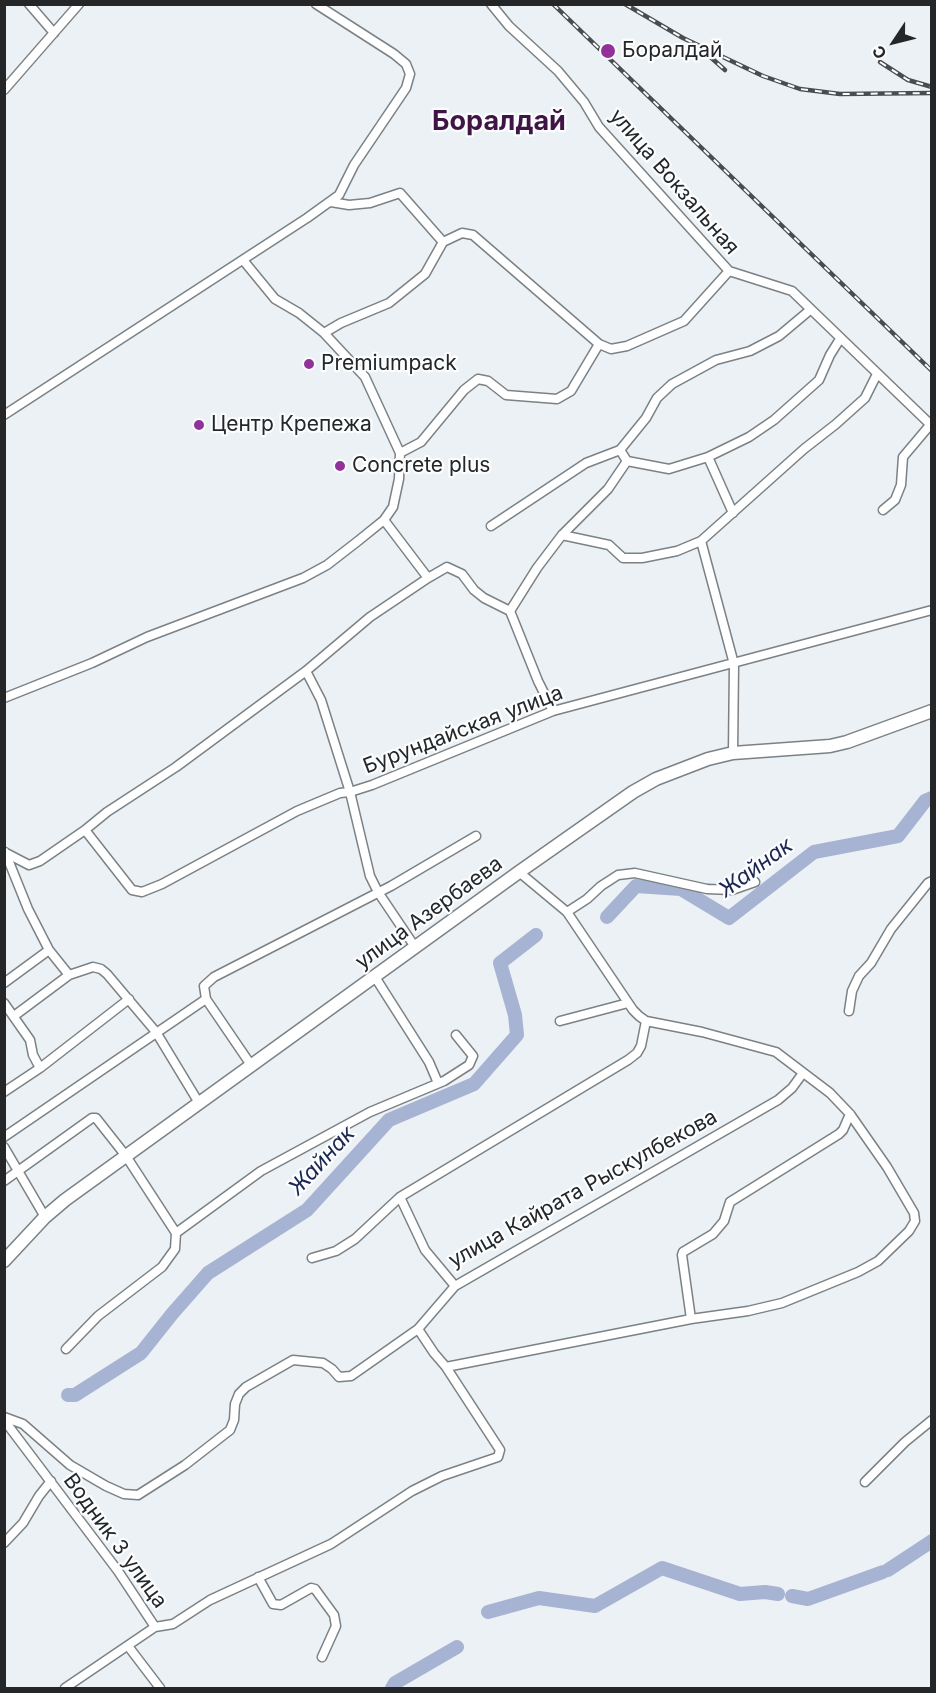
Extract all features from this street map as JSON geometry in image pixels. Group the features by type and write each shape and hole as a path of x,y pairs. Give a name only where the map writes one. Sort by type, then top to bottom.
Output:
{"main road":[{"name":"улица Азербаева","path":"4,1262 45,1216 199,1102 633,792 656,779 708,759 733,753 830,746 932,711"}],"street":[{"path":"29,4 54,33"},
{"path":"4,90 79,4"},
{"path":"4,415 339,195 354,165 406,88 410,74 406,64 394,54 316,4"},
{"name":"улица Вокзальная","path":"491,4 509,26 558,71 584,102 599,127 729,271 792,291 931,425"},
{"path":"331,202 349,205 370,203 400,193 443,242"},
{"path":"324,333 341,323 389,303 425,274 443,242 462,233 473,235 598,344 611,349 627,345 684,321 729,271"},
{"path":"4,698 92,663 147,637 303,578 327,565 384,520 393,507 399,479 400,453 366,377 324,333 299,313 275,299 243,260"},
{"path":"490,526 586,463 620,450 646,418 657,398 672,384 716,360 750,351 779,336 810,310"},
{"path":"620,450 627,461 669,469 708,457 749,437 774,420 819,380 840,339"},
{"path":"400,453 421,442 464,390 477,379 488,381 506,395 557,399 571,391 598,344"},
{"path":"562,535 609,545 623,558 642,558 677,551 701,542 804,449 865,398 877,374"},
{"path":"882,510 895,500 901,485 903,457 931,425"},
{"path":"708,457 733,513"},
{"path":"510,610 562,535 608,489 627,461"},
{"path":"384,520 428,578"},
{"path":"701,542 734,664 733,753"},
{"path":"5,852 29,865 40,861 107,812 176,767 306,671 370,617 447,567 462,574 474,590 484,598 510,610 538,681 553,711"},
{"name":"Бурундайская улица","path":"85,830 132,890 141,892 162,884 297,811 340,793 372,785 553,711 932,610"},
{"path":"306,671 321,700 350,792 370,876 378,892 415,947"},
{"path":"251,1065 206,999 204,986 214,977 378,892 476,836"},
{"path":"5,852 28,909 50,950 69,975"},
{"path":"418,1329 446,1367 692,1319 748,1311 782,1303 858,1272 878,1261 909,1231 915,1221 914,1213 887,1167 850,1114 830,1093 776,1052 702,1032 646,1021 628,1003 567,912 519,872"},
{"path":"567,912 618,876 635,873 716,889 732,890 755,882"},
{"path":"849,1011 852,991 859,976 871,963 891,929 932,881"},
{"path":"4,983 50,950"},
{"path":"14,1016 69,975 93,967 101,969 156,1032 199,1102"},
{"path":"375,977 429,1062 438,1083"},
{"path":"4,1092 40,1068 129,999"},
{"path":"4,1137 206,999"},
{"path":"4,1003 30,1040 33,1055 40,1068"},
{"path":"560,1021 628,1003"},
{"path":"312,1258 336,1251 355,1239 400,1197 628,1060 637,1053 641,1046 646,1021"},
{"path":"176,1233 261,1171 370,1112 451,1078 469,1065 473,1059 456,1035"},
{"name":"улица Кайрата Рыскулбекова","path":"400,1197 425,1250 455,1286 778,1100 792,1088 803,1073"},
{"path":"692,1319 681,1255 683,1252 713,1234 724,1221 730,1202 839,1134 850,1114"},
{"path":"4,1181 92,1118 99,1121 126,1156 176,1233 175,1249 162,1267 99,1317 66,1349"},
{"path":"4,1147 45,1216"},
{"path":"4,1419 23,1424 70,1465 106,1486 124,1494 138,1495 185,1465 230,1430 233,1425 235,1404 239,1394 246,1387 293,1360 323,1363 339,1377 351,1376 418,1329 455,1286"},
{"name":"Водник 3 улица","path":"4,1419 118,1571 155,1627 173,1624 210,1600 331,1544 422,1486 442,1476 498,1457 500,1450 446,1367"},
{"path":"865,1482 905,1442 932,1420"},
{"path":"4,1544 23,1523 51,1481"},
{"path":"258,1577 273,1604 281,1605 311,1588 315,1589 334,1615 336,1626 322,1657"},
{"path":"65,1689 155,1627"},
{"path":"128,1646 160,1689"}],"waterway":[{"name":"Жайнак","path":"607,917 636,886 681,889 729,918 814,852 898,836 925,801 932,798"},
{"name":"Жайнак","path":"68,1395 75,1395 141,1353 208,1273 307,1210 389,1120 474,1084 517,1035 515,1015 500,963 536,935"},
{"name":"Боралдай","path":"888,1570 932,1541"},
{"name":"Боралдай","path":"488,1612 539,1598 595,1606 662,1568 740,1594 765,1592 778,1594"},
{"name":"Боралдай","path":"792,1596 808,1599 883,1572"},
{"name":"Боралдай","path":"392,1688 395,1683 457,1647"}],"railway":[{"path":"553,4 932,371"},
{"path":"625,4 683,38 763,76 800,89 840,94 932,93"},
{"path":"707,54 725,70"},
{"path":"880,62 908,80 932,87"}],"place":[{"name":"Боралдай","path":"608,51"},
{"name":"Premiumpack","path":"309,364"},
{"name":"Центр Крепежа","path":"199,425"},
{"name":"Concrete plus","path":"340,466"}],"district":[{"name":"Боралдай","path":"499,122"}]}
